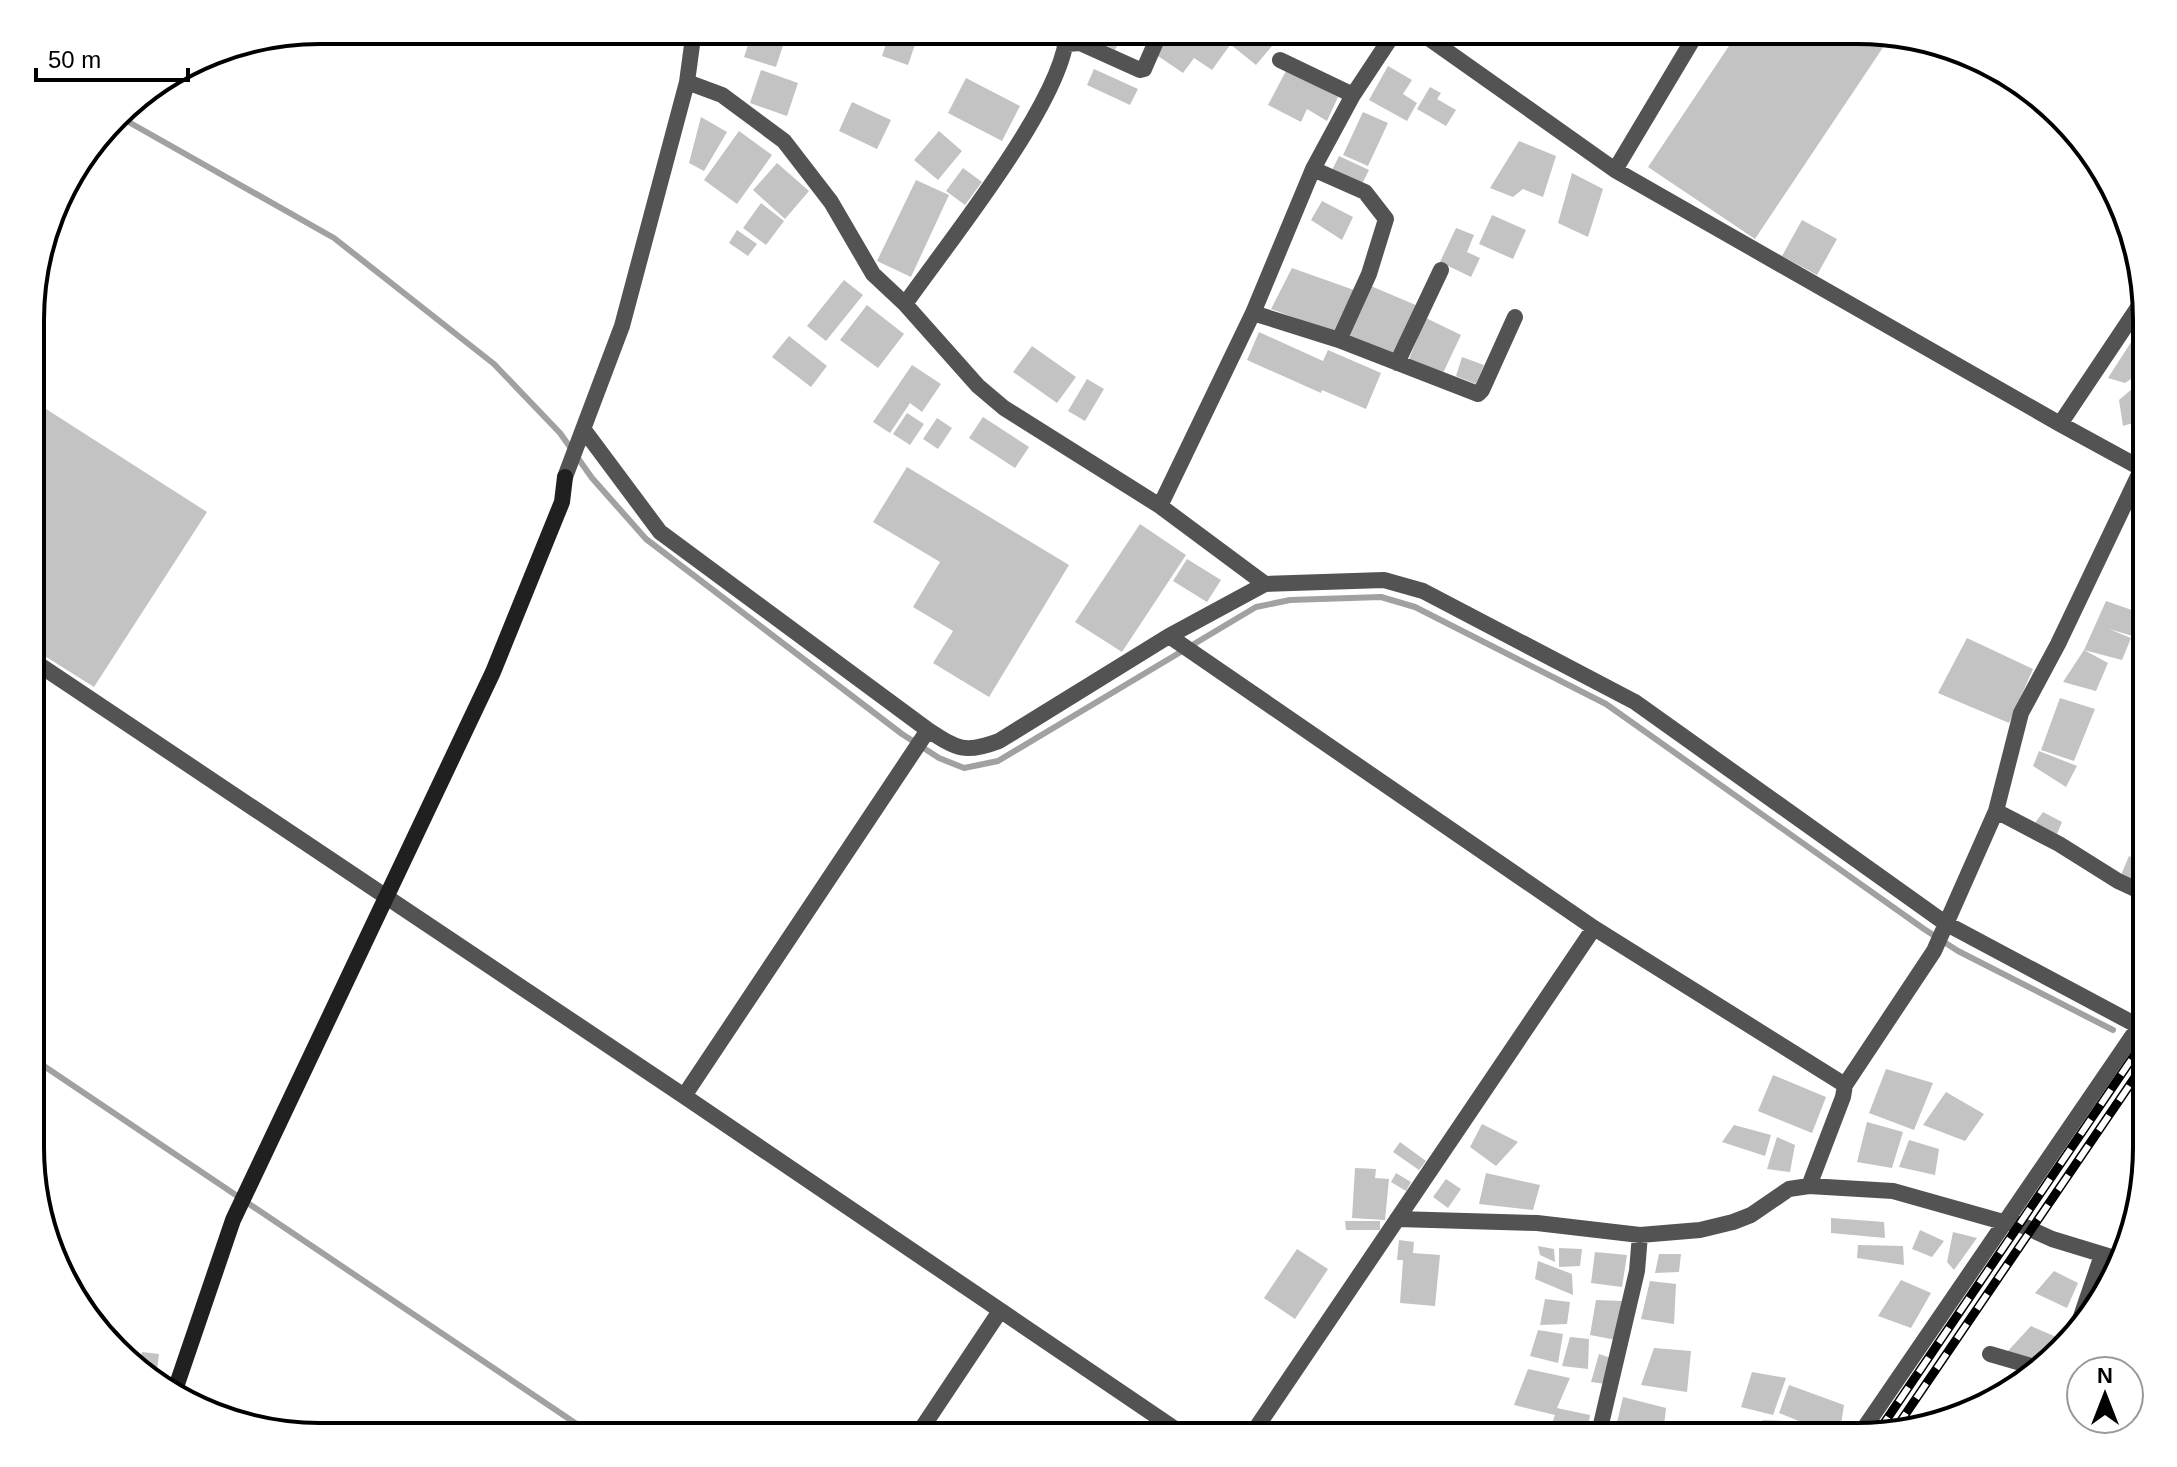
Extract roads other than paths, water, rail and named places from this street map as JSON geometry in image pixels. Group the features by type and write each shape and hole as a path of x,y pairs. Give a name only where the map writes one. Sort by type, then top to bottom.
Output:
{"street":[{"path":"177,1383 233,1220 493,672 562,502 567,471 622,326 687,82 692,44"},
{"path":"905,304 1042,106 1064,44"},
{"path":"1083,44 1140,70 1144,69 1155,45"},
{"path":"1160,506 1253,313 1313,169 1353,95 1386,45"},
{"path":"1438,45 1615,170 2132,463"},
{"path":"1615,170 1690,45"},
{"path":"1280,60 1353,95"},
{"path":"687,82 722,95 784,141 831,202 873,274 905,304 978,386 1004,408 1160,506 1265,584"},
{"path":"1313,169 1365,192 1386,219 1369,274 1339,340"},
{"path":"1397,363 1441,270"},
{"path":"1253,313 1339,340 1478,394 1515,317"},
{"path":"2060,424 2132,316"},
{"path":"583,433 660,532 927,733 956,748 976,750 999,741 1265,584 1384,580 1423,591 1635,702 1944,927 2132,1017"},
{"path":"1809,1186 1845,1085 1934,951 1996,811 2021,713 2132,494"},
{"path":"1173,639 1594,928 1845,1085"},
{"path":"44,668 1166,1423"},
{"path":"684,1096 927,733"},
{"path":"1996,811 2132,888"},
{"path":"1260,1423 1594,928"},
{"path":"1868,1422 2132,1038"},
{"path":"1397,1219 1537,1223 1640,1235 1700,1230 1733,1222 1751,1215 1789,1189 1809,1186 1893,1191 2019,1224 2052,1239 2110,1257"},
{"path":"1601,1423 1637,1271 1640,1235"},
{"path":"2087,1298 2102,1255"},
{"path":"926,1422 1000,1311"},
{"path":"1990,1354 2027,1365"}],"waterway":[{"path":"128,122 334,238 494,364 560,433 592,478 646,539 902,734 939,758 964,768 998,761 1256,607 1290,600 1381,597 1415,607 1606,704 1958,951 2113,1030"},
{"path":"45,1067 574,1422"}],"railway":[{"path":"1886,1421 2132,1059"},
{"path":"1902,1419 2132,1082"}]}
